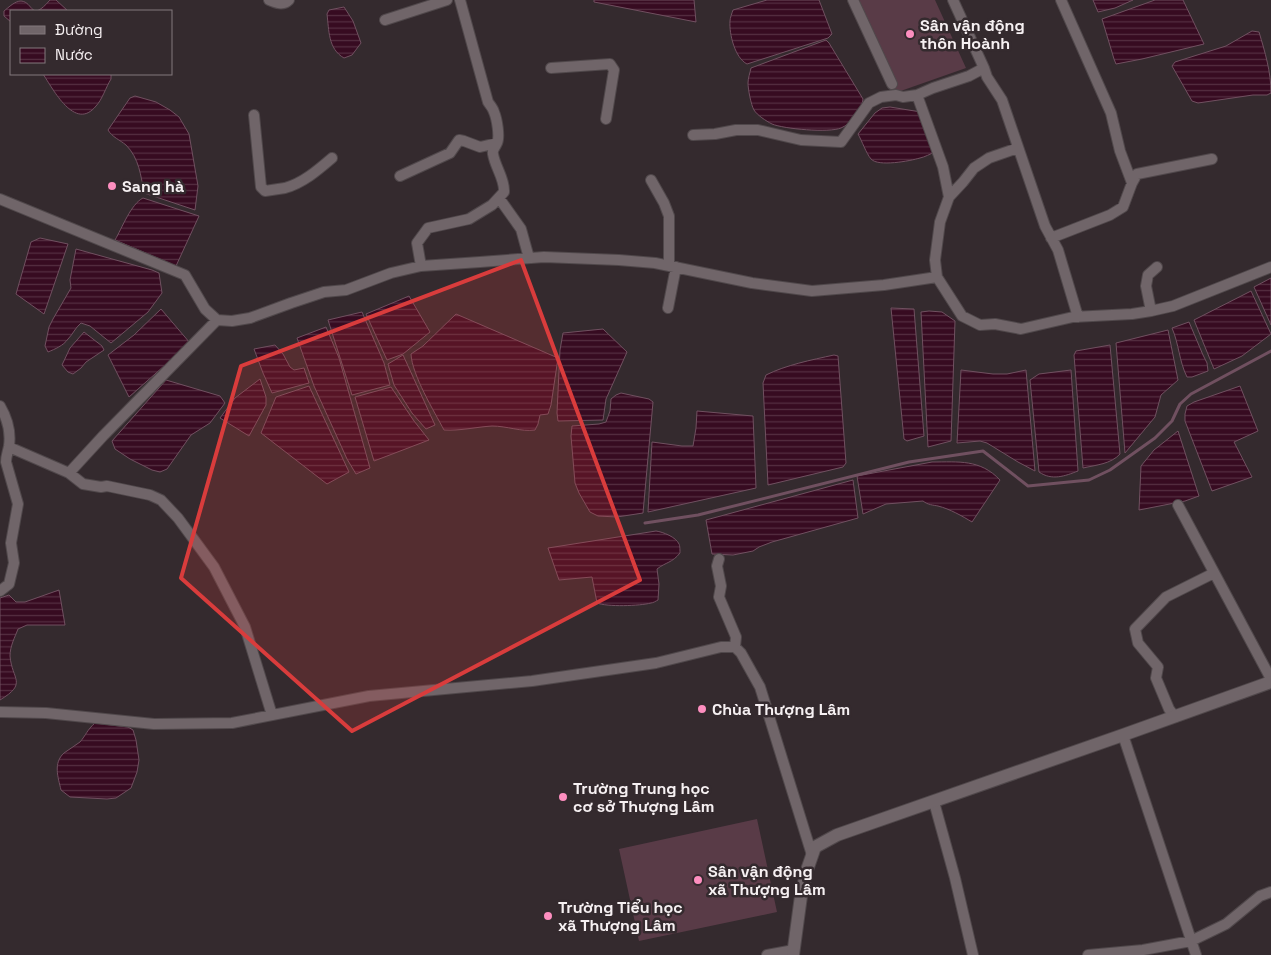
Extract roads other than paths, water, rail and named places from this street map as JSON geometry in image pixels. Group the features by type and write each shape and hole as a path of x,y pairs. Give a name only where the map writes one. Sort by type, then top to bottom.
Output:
{"street":[{"path":"269,0 280,4 289,0"},
{"path":"384,20 447,0"},
{"path":"421,266 417,242 428,228 469,218 492,204 504,192 504,186 493,154 493,148 497,143 498,128 494,113 488,102 460,0"},
{"path":"853,0 892,84"},
{"path":"953,0 988,78 1002,100 1045,226 1058,250 1078,317"},
{"path":"1061,0 1111,113 1120,151 1132,183"},
{"path":"551,68 610,64 614,70 606,119"},
{"path":"693,135 715,134 736,130 758,130 801,140 841,142 869,103 880,97 917,95 969,76 984,68"},
{"path":"917,95 943,167 950,197"},
{"path":"254,115 261,187 265,191 286,188 301,181 332,158"},
{"path":"400,176 450,153 459,140 480,147 497,143"},
{"path":"1018,148 989,158 974,168 950,197 940,222 935,260 937,277 962,316 980,325 995,324 1021,329 1078,317 1132,314 1173,306 1271,267"},
{"path":"1051,238 1110,215 1122,207 1137,174 1212,159"},
{"path":"651,180 669,216 672,266 668,308"},
{"path":"499,198 520,228 529,258"},
{"path":"0,199 185,275 205,309 217,320 232,321 250,318 324,292 346,290 391,273 421,266 544,256 655,263 752,284 812,291 884,285 937,277"},
{"path":"1151,310 1146,286 1148,275 1157,267"},
{"path":"69,473 217,320"},
{"path":"0,406 9,428 9,447 6,462 18,504 10,543 14,562 10,584 0,590"},
{"path":"9,447 69,473 84,484 101,487 107,486 150,495 161,500 178,518 214,567 245,627 272,715"},
{"path":"767,955 794,952 801,896 812,855 815,848 837,835 1175,717 1271,680 1178,505"},
{"path":"719,559 717,566 721,586 719,597 736,637 735,647"},
{"path":"1175,717 1169,709 1156,678 1158,667 1138,643 1135,629 1166,597 1214,573"},
{"path":"0,712 46,713 154,724 232,724 369,696 542,679 656,663 721,647 735,647 741,653 760,687 812,855"},
{"path":"1123,735 1196,955"},
{"path":"934,802 956,878 973,955"},
{"path":"1088,955 1143,950 1191,941 1226,924 1260,896 1271,892"}],"water":[{"path":"50,0 56,0 67,10 39,10"},
{"path":"594,0 694,0 696,22 594,2"},
{"path":"767,0 819,0 832,34 828,38 747,64 739,57 732,39 731,16 733,10"},
{"path":"1093,0 1133,0 1115,8 1098,12"},
{"path":"1155,0 1183,0 1204,44 1116,64 1102,19"},
{"path":"21,1 25,2 33,10 10,10 10,21 4,16 4,11 12,4"},
{"path":"344,7 353,21 361,43 352,55 344,58 335,50 332,44 327,14 329,10"},
{"path":"1252,31 1259,32 1269,70 1271,93 1198,103 1192,101 1172,66 1175,62 1226,46"},
{"path":"826,40 863,99 861,108 852,120 841,128 806,130 772,124 764,120 754,110 751,101 748,81 751,68"},
{"path":"44,75 111,75 111,79 100,100 88,113 80,114 73,111 59,98"},
{"path":"135,96 156,102 170,110 179,117 189,134 198,186 195,210 144,193 139,168 134,156 126,145 114,137 108,130 130,98"},
{"path":"890,107 921,112 935,152 922,158 894,163 880,163 871,159 858,134 875,113 882,108"},
{"path":"143,198 199,216 176,266 115,240 135,205"},
{"path":"40,238 68,244 44,314 16,294 31,242"},
{"path":"76,249 159,273 162,293 148,312 111,343 90,326 81,323 64,344 48,352 45,346 49,327 71,288 70,280"},
{"path":"1271,278 1271,325 1254,287"},
{"path":"1251,291 1271,334 1242,356 1214,369 1194,320"},
{"path":"409,296 430,332 403,354 387,360 366,314"},
{"path":"891,308 914,309 924,436 907,441 904,439"},
{"path":"161,309 190,343 129,397 108,355 134,335"},
{"path":"362,312 384,363 390,385 352,395 328,320"},
{"path":"921,312 942,312 955,321 951,441 928,447"},
{"path":"456,314 558,358 551,405 548,414 540,415 535,430 492,426 444,430 419,382 412,363 411,354 423,346"},
{"path":"1189,322 1207,363 1208,371 1192,377 1187,377 1184,371 1172,328"},
{"path":"326,327 339,358 370,468 356,474 347,459 314,386 297,338"},
{"path":"603,329 627,352 606,399 603,420 558,421 560,350 563,333"},
{"path":"1168,330 1178,380 1161,395 1155,417 1125,453 1116,343"},
{"path":"84,332 102,346 104,350 86,362 73,374 68,372 62,365 70,348"},
{"path":"275,345 283,354 290,367 294,370 304,368 309,383 272,393 254,349"},
{"path":"1110,345 1120,454 1108,462 1083,468 1074,355 1076,351"},
{"path":"403,355 435,425 426,429 412,413 394,385 388,364"},
{"path":"834,355 838,356 846,463 843,467 768,485 763,383 766,375 790,366"},
{"path":"961,370 1007,374 1026,370 1035,471 987,443 980,441 957,443"},
{"path":"1071,370 1078,471 1063,476 1044,475 1039,472 1030,380 1039,374"},
{"path":"260,379 266,397 266,405 249,436 220,418 235,398"},
{"path":"166,380 220,396 225,403 210,423 191,435 167,469 160,472 130,459 115,449 112,441"},
{"path":"309,386 349,472 327,484 261,433 276,397"},
{"path":"1240,386 1258,431 1234,442 1252,477 1212,491 1185,421 1187,406"},
{"path":"391,387 429,440 374,461 355,397"},
{"path":"621,393 649,399 653,402 643,513 617,517 598,516 590,512 575,483 571,436 572,426 606,422 610,411 611,399"},
{"path":"697,411 753,416 756,488 648,512 652,442 693,446"},
{"path":"1178,431 1199,496 1185,501 1139,510 1141,466 1154,450"},
{"path":"932,462 960,462 977,465 985,468 1000,480 972,522 942,507 923,501 886,504 863,514 857,476"},
{"path":"853,480 858,518 772,542 753,551 733,555 712,554 706,520"},
{"path":"656,531 675,539 679,545 680,553 657,569 659,584 658,600 653,603 616,606 597,603 592,577 559,580 548,548"},
{"path":"59,590 65,625 27,625 18,629 10,656 16,685 9,694 0,700 0,598 9,595 16,602 25,602"},
{"path":"95,723 128,727 133,730 139,760 137,772 131,788 116,798 70,797 61,790 57,770 58,761 64,753 80,742"}],"waterway":[{"path":"645,523 698,515 909,462 983,451 1028,486 1089,480 1110,470 1155,438 1172,421 1180,404 1191,394 1271,351"}],"place":[{"name":"Sân vận động thôn Hoành","path":"910,34"},
{"name":"Sang hà","path":"112,186"},
{"name":"Chùa Thượng Lâm","path":"702,709"},
{"name":"Trường Trung học cơ sở Thượng Lâm","path":"563,797"},
{"name":"Sân vận động xã Thượng Lâm","path":"698,880"},
{"name":"Trường Tiểu học xã Thượng Lâm","path":"548,916"}]}
